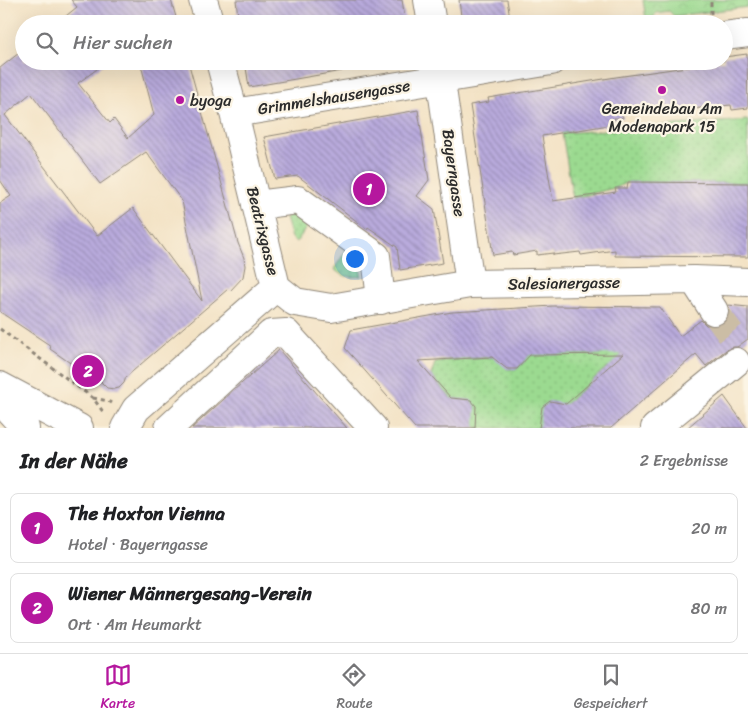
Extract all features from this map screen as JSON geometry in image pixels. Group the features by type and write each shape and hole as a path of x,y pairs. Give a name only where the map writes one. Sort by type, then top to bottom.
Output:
{"street":[{"path":"203,0 207,15"},
{"path":"428,0 430,15"},
{"path":"733,29 748,33"},
{"name":"Beatrixgasse","path":"125,428 136,409 276,287 222,70"},
{"name":"Grimmelshausengasse","path":"234,113 439,70"},
{"name":"Bayerngasse","path":"439,70 470,284"},
{"path":"256,205 298,200 376,256 381,300"},
{"path":"694,280 714,311"},
{"name":"Salesianergasse","path":"276,287 295,302 331,308 470,284 694,280 748,282"},
{"path":"169,428 271,334 286,333 373,428"},
{"path":"656,428 741,362"},
{"path":"0,386 79,428"},
{"path":"0,400 25,428"}],"path":[{"path":"711,0 715,15"},
{"path":"0,329 93,398 108,401"}],"green space":[{"path":"643,0 748,0 748,7 682,15 673,15 669,11 656,13 655,15 645,15"},
{"path":"748,120 748,183 628,182 615,188 573,198 562,133"},
{"path":"289,215 308,218 310,222 295,242 291,238 285,218"},
{"path":"348,248 357,259 362,276 347,276 340,274 334,269"},
{"path":"619,348 623,362 606,368 538,428 477,428 431,375 435,363 450,360 500,357 507,369 517,369 525,361 525,355 602,354"}],"building":[{"path":"71,0 171,0 175,15 67,15 77,7"},
{"path":"236,0 402,0 404,15 238,15"},
{"path":"459,0 507,0 510,15 461,15"},
{"path":"747,54 748,108 732,110 731,105 671,111 671,107 622,114 623,118 614,118 615,124 542,136 553,201 616,192 615,188 627,188 628,182 748,183 748,257 615,256 615,250 581,255 580,252 537,255 537,251 513,255 512,252 493,255 470,105 489,102 488,98 666,70 733,70 733,56"},
{"path":"15,56 15,70 96,70 78,83 110,123 114,119 128,138 154,115 142,70 190,70 238,243 244,258 243,277 230,291 228,289 126,377 124,383 119,388 107,388 87,357 79,369 50,349 51,346 0,312 0,203 11,196 0,180 0,68","holes":["31,93 100,184 146,152 182,201 202,301 133,208 97,236 5,115"]},
{"path":"246,70 342,70 342,71 249,87"},
{"path":"418,110 429,180 417,196 434,209 443,263 400,270 397,247 368,227 367,229 298,176 275,179 264,137"},
{"path":"728,305 748,307 748,339 737,347 726,350 706,366 696,354 611,428 539,428 542,407 550,401 566,404 623,354 530,355 517,369 507,369 492,357 418,361 451,398 471,400 476,406 475,428 415,428 345,348 351,330 452,312 553,306 660,307 680,336 701,320 706,325 714,327 723,324 728,318 730,311"},
{"path":"279,350 347,428 192,428 214,408"},
{"path":"724,396 747,428 687,428"}],"tunnel":[{"path":"714,311 739,345"}],"place":[{"name":"Gemeindebau Am Modenapark 15","path":"662,90"},
{"name":"byoga","path":"180,100"},
{"name":"The Hoxton Vienna","path":"369,189"},
{"name":"Wiener Männergesang-Verein","path":"88,371"}]}
